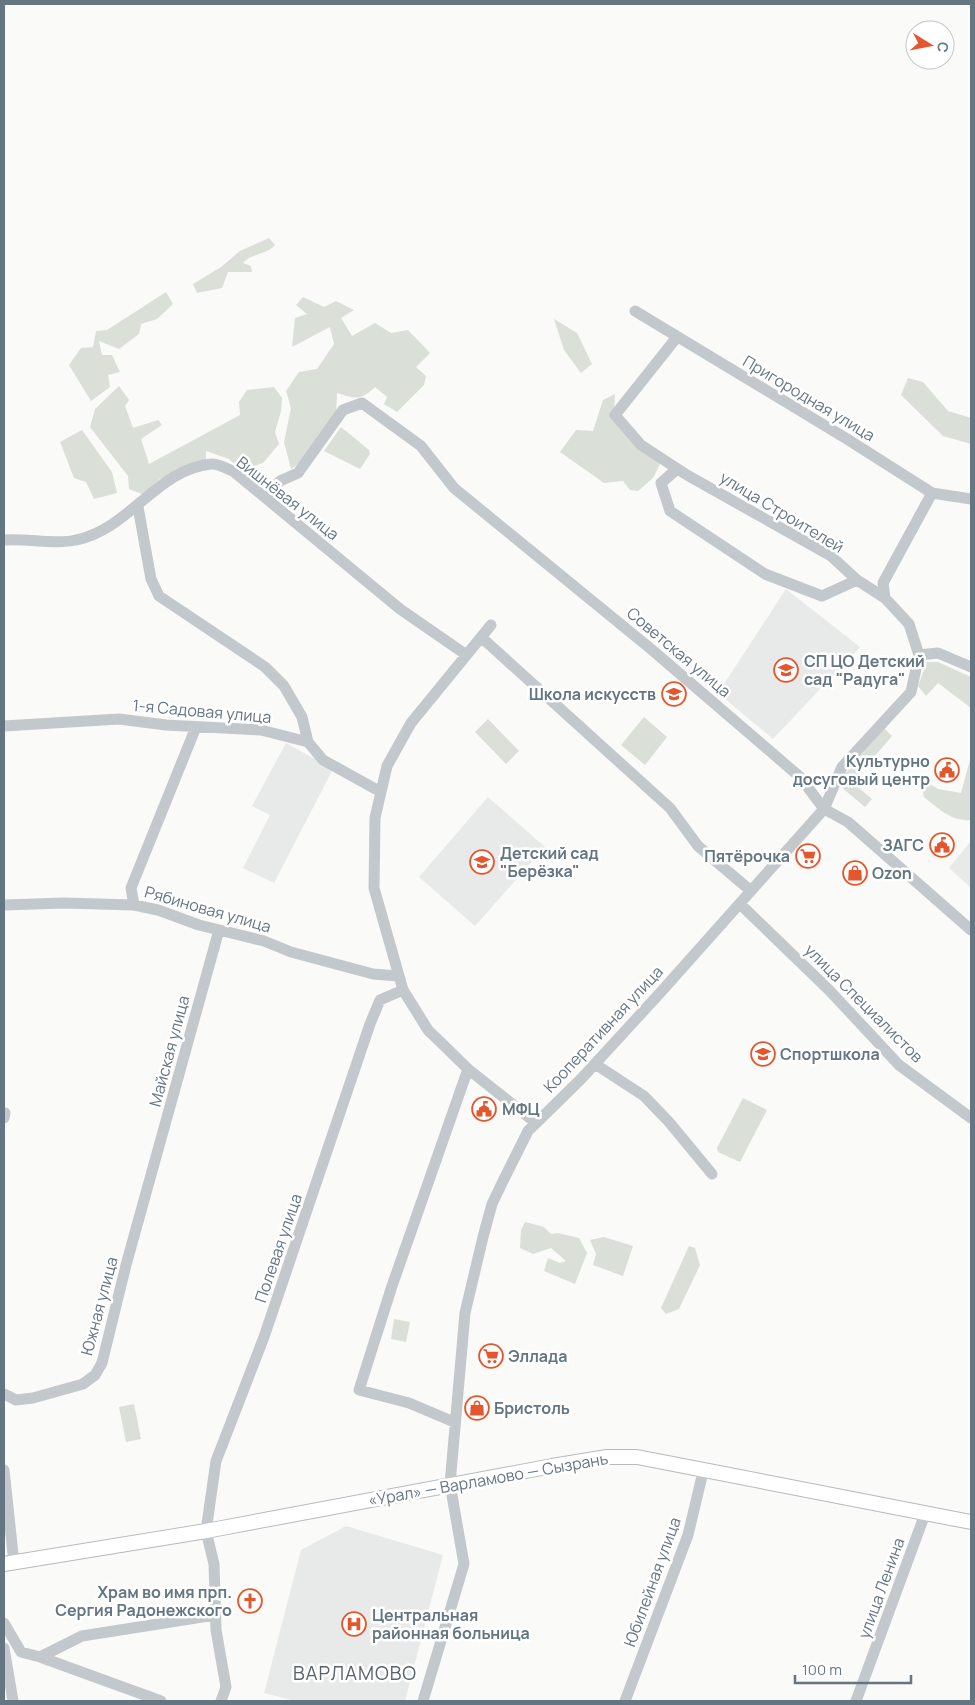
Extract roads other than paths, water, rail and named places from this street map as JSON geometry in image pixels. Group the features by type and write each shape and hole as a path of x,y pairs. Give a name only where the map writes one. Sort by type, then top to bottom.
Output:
{"main road":[{"name":"«Урал» — Варламово — Сызрань","path":"9,1563 206,1531 450,1484 607,1457 637,1457 703,1472 971,1522"}],"street":[{"name":"Пригородная улица","path":"635,311 847,439 932,493 971,499"},
{"name":"улица Строителей","path":"677,337 615,415 641,445 677,469 831,556 857,580 885,598 909,624 919,655"},
{"name":"Советская улица","path":"266,498 280,481 298,473 343,410 362,403 420,446 454,488 651,649 800,777 824,809 848,822 971,930"},
{"name":"Вишнёвая улица","path":"4,540 76,540 109,526 138,507 164,481 191,469 213,464 233,471 400,609 465,654"},
{"path":"677,469 661,483 670,511 765,574 822,596 857,580"},
{"path":"885,598 883,583 932,493"},
{"path":"138,507 151,578 159,596 265,667 284,686 302,717 308,742 323,760 381,792"},
{"path":"491,625 465,654 411,723 387,766 375,818 374,888 403,990 428,1030 468,1069 536,1123"},
{"path":"481,636 670,808 698,846 751,891"},
{"path":"919,655 938,654 971,667"},
{"name":"Кооперативная улица","path":"423,1701 464,1564 450,1484 454,1422 465,1313 492,1204 528,1131 595,1064 824,809 842,767 911,692 919,655"},
{"name":"1-я Садовая улица","path":"4,726 119,719 196,727 261,730 308,742"},
{"path":"134,905 131,888 196,727"},
{"name":"Рябиновая улица","path":"4,905 64,902 134,905 158,910 219,930 264,941 290,952 373,974 398,976"},
{"name":"улица Специалистов","path":"740,904 829,990 899,1066 971,1118"},
{"name":"Майская улица","path":"150,1180 219,930"},
{"name":"Полевая улица","path":"206,1531 216,1462 264,1338 370,1024 380,1000 403,990"},
{"path":"595,1064 644,1096 669,1122 712,1174"},
{"path":"454,1422 409,1403 359,1390 392,1286 468,1069"},
{"name":"Южная улица","path":"4,1394 16,1400 33,1398 83,1384 95,1375 104,1355 150,1180"},
{"path":"4,1470 9,1563"},
{"name":"Юбилейная улица","path":"625,1701 688,1535 703,1472"},
{"name":"улица Ленина","path":"856,1701 925,1514"},
{"path":"206,1531 214,1564 216,1630 226,1687 221,1701"},
{"path":"40,1657 82,1636 215,1615"},
{"path":"4,1623 22,1652 161,1701"},
{"path":"4,1648 13,1701"}],"place":[{"name":"СП ЦО Детский сад \"Радуга\"","path":"786,670"},
{"name":"Школа искусств","path":"674,694"},
{"name":"Культурно досуговый центр","path":"947,770"},
{"name":"ЗАГС","path":"942,845"},
{"name":"Пятёрочка","path":"808,856"},
{"name":"Детский сад \"Берёзка\"","path":"482,862"},
{"name":"Ozon","path":"855,873"},
{"name":"Спортшкола","path":"763,1054"},
{"name":"МФЦ","path":"484,1109"},
{"name":"Эллада","path":"491,1356"},
{"name":"Бристоль","path":"477,1408"},
{"name":"Храм во имя прп. Сергия Радонежского","path":"250,1601"},
{"name":"Центральная районная больница","path":"354,1624"}],"district":[{"name":"ВАРЛАМОВО","path":"355,1673"}]}
